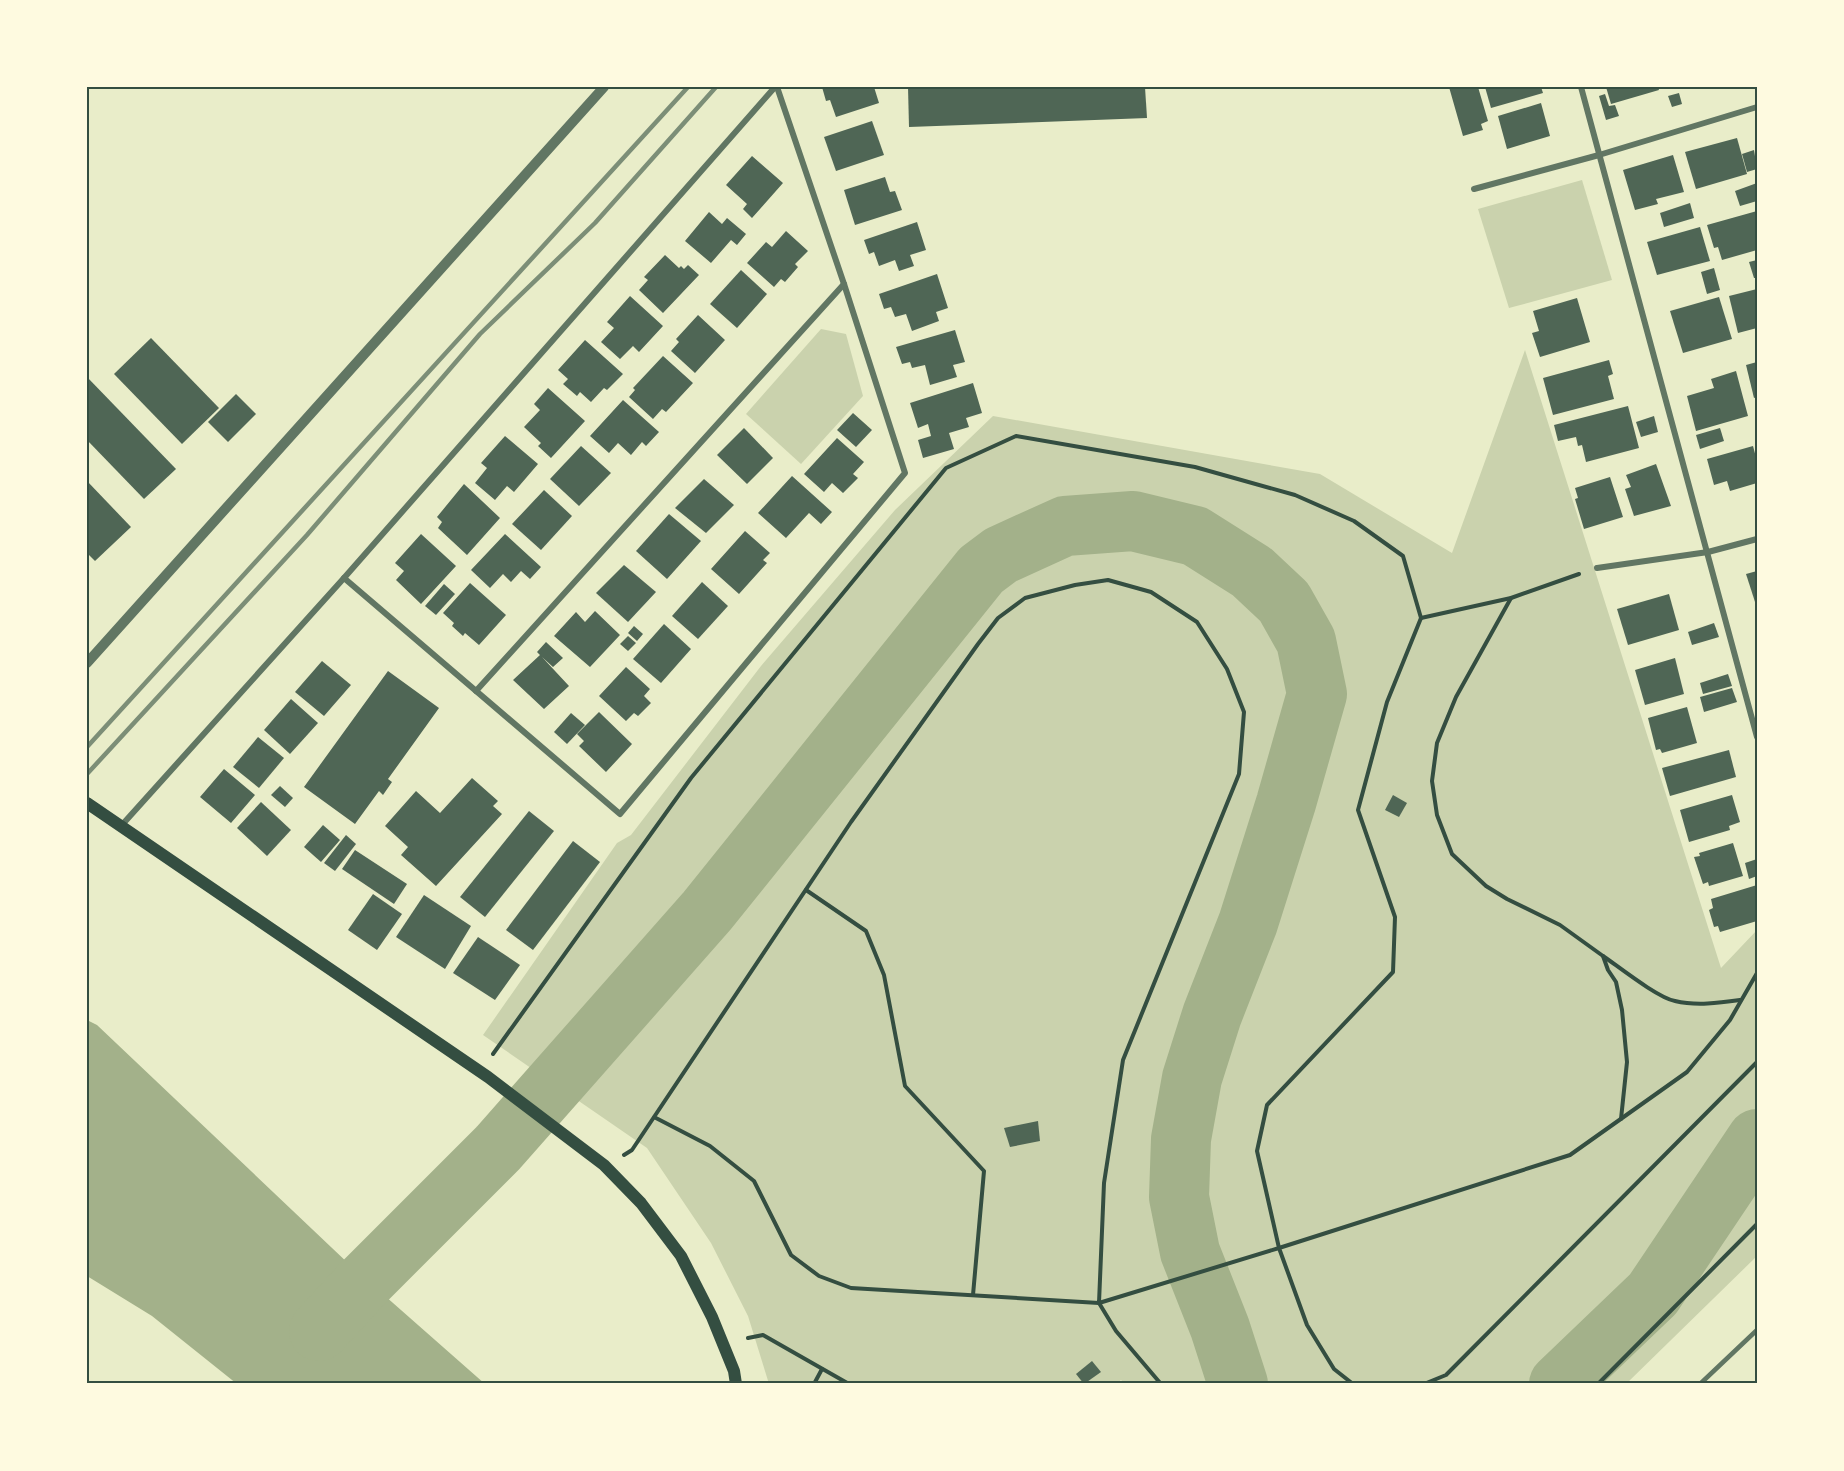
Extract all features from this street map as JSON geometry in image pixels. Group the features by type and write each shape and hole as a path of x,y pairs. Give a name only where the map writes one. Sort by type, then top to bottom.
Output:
{"main road":[{"path":"87,803 488,1077 604,1165 641,1203 681,1256 712,1317 734,1371 736,1384"}],"street":[{"path":"87,663 604,87"},
{"path":"120,826 344,578 776,87 844,284 905,473 620,814 344,578"},
{"path":"1581,87 1757,737"},
{"path":"1474,189 1599,155 1757,107"},
{"path":"476,691 844,284"},
{"path":"1597,568 1708,552 1757,539"}],"lane":[{"path":"1700,1384 1757,1330"}],"path":[{"path":"493,1055 691,777 946,468 1016,436 1195,467 1295,495 1354,521 1402,556 1421,618 1387,702 1358,810 1395,917 1393,972 1267,1105 1257,1151 1279,1248 1307,1325 1334,1369 1353,1384"},
{"path":"1421,618 1511,598 1597,568"},
{"path":"604,1165 632,1150 851,822 998,618 1025,598 1075,585 1108,580 1151,592 1197,622 1227,669 1244,712 1239,774 1123,1060 1104,1184 1099,1304 1116,1331 1161,1384"},
{"path":"1511,598 1456,697 1437,743 1432,781 1437,815 1452,854 1486,886 1560,925 1640,982 1672,1001 1706,1004 1741,1000"},
{"path":"806,890 866,931 884,975 905,1086 984,1171 973,1295"},
{"path":"1603,956 1616,982 1628,1062 1621,1119"},
{"path":"654,1117 710,1146 754,1181 791,1255 819,1276 850,1288 1099,1304 1570,1155 1687,1072 1730,1020 1757,973"},
{"path":"1424,1384 1446,1375 1757,1062"},
{"path":"1598,1384 1757,1224"},
{"path":"748,1338 763,1335 849,1384"},
{"path":"814,1384 822,1368"}],"shaded area":[{"path":"1582,180 1612,280 1509,308 1478,209"},
{"path":"821,329 846,334 863,396 801,464 746,414"},
{"path":"1525,350 1721,968 1757,930 1757,1256 1626,1384 1125,1384 1121,1380 1116,1384 769,1384 748,1316 711,1243 647,1148 483,1035 617,843 631,835 761,666 895,510 993,416 1320,474 1452,553"},
{"path":"87,1020 97,1025 351,1266 485,1384 237,1384 152,1316 87,1276"}],"building":[{"path":"822,87 874,87 879,103 836,117 830,100 826,101"},
{"path":"908,87 1145,87 1147,118 909,127"},
{"path":"1449,87 1478,87 1488,121 1481,124 1483,130 1463,136"},
{"path":"1485,87 1541,87 1543,93 1491,108"},
{"path":"1606,87 1658,87 1659,90 1611,104"},
{"path":"1679,93 1682,104 1672,107 1668,96"},
{"path":"1605,94 1609,106 1615,105 1619,116 1606,120 1599,96"},
{"path":"1541,103 1550,136 1507,149 1498,116"},
{"path":"872,121 884,155 836,171 824,137"},
{"path":"1737,138 1747,174 1696,189 1685,152"},
{"path":"1754,150 1757,169 1747,172 1742,154"},
{"path":"1673,155 1684,192 1656,199 1658,204 1635,210 1623,170"},
{"path":"752,156 783,183 752,218 743,209 747,204 726,185"},
{"path":"885,177 890,192 895,191 902,210 855,225 844,190"},
{"path":"1757,183 1757,201 1740,206 1735,191"},
{"path":"1690,203 1694,218 1664,227 1660,213"},
{"path":"1757,211 1757,250 1722,260 1718,247 1714,248 1707,225"},
{"path":"709,212 722,224 727,218 746,234 737,245 731,240 711,263 685,241"},
{"path":"917,222 926,250 910,255 914,266 899,271 895,260 879,266 874,252 869,254 864,240"},
{"path":"1700,227 1710,261 1657,275 1647,242"},
{"path":"786,231 808,251 795,264 798,267 785,282 781,279 774,287 747,263 766,242 772,247"},
{"path":"665,255 679,268 681,266 684,269 688,265 699,275 663,313 639,290 648,280 644,277"},
{"path":"1757,260 1757,278 1754,278 1749,262"},
{"path":"1714,268 1720,290 1707,294 1701,272"},
{"path":"741,270 767,294 737,328 710,304"},
{"path":"937,274 948,308 936,312 939,321 912,331 906,314 895,317 891,307 884,309 879,294"},
{"path":"1757,289 1757,328 1738,333 1729,296"},
{"path":"630,296 663,326 639,352 633,346 620,359 601,342 614,328 607,322"},
{"path":"1719,297 1732,339 1683,353 1670,311"},
{"path":"1577,298 1590,342 1540,357 1532,333 1539,331 1533,311"},
{"path":"698,315 725,340 695,373 671,351 679,342 676,339"},
{"path":"955,330 965,362 953,365 957,377 930,385 925,365 912,368 910,362 902,364 896,347"},
{"path":"151,338 219,408 182,444 114,374"},
{"path":"585,340 623,374 607,390 604,388 591,402 580,392 577,396 563,384 568,379 558,370"},
{"path":"663,356 693,383 666,412 662,409 653,419 629,397 635,390 633,388"},
{"path":"1609,360 1613,374 1608,376 1614,399 1553,415 1543,378"},
{"path":"1757,362 1757,397 1754,398 1746,365"},
{"path":"1736,371 1748,416 1696,431 1687,396 1714,388 1711,379"},
{"path":"87,377 176,469 144,499 87,440"},
{"path":"973,383 982,413 966,418 969,427 949,433 954,449 923,458 918,440 931,436 928,424 918,428 910,403"},
{"path":"548,388 585,421 551,458 538,446 541,443 524,427 540,410 534,404"},
{"path":"236,394 256,414 228,442 208,422"},
{"path":"623,400 659,432 646,446 642,442 631,455 618,443 609,453 590,436"},
{"path":"1628,406 1639,448 1586,462 1582,445 1578,446 1576,437 1558,441 1554,425"},
{"path":"853,413 872,430 856,447 837,430"},
{"path":"1654,416 1658,432 1641,437 1636,422"},
{"path":"744,428 773,458 747,484 717,455"},
{"path":"1720,428 1724,441 1700,449 1696,435"},
{"path":"505,436 538,464 514,492 507,486 495,500 475,483 487,468 481,463"},
{"path":"837,438 864,462 853,474 858,478 843,493 832,483 824,492 804,474"},
{"path":"581,446 611,473 579,506 550,479"},
{"path":"1753,446 1757,461 1757,483 1730,491 1727,481 1714,485 1707,459"},
{"path":"1656,464 1671,506 1634,516 1625,489 1631,487 1626,475"},
{"path":"792,476 832,512 821,524 809,513 786,538 758,513"},
{"path":"1610,477 1623,517 1584,529 1575,499 1578,498 1575,488"},
{"path":"704,479 734,505 706,533 675,508"},
{"path":"87,481 131,527 95,561 87,553"},
{"path":"464,484 500,518 467,555 438,528 442,522 437,517"},
{"path":"544,490 572,516 541,550 512,524"},
{"path":"669,514 701,541 667,579 636,551"},
{"path":"745,531 770,553 763,560 767,563 739,594 711,569"},
{"path":"421,534 456,566 421,604 396,580 404,571 395,563"},
{"path":"505,534 541,567 530,579 521,571 511,582 503,574 490,588 471,570"},
{"path":"624,565 656,592 628,622 596,593"},
{"path":"1757,571 1757,605 1756,605 1746,574"},
{"path":"702,582 728,606 698,639 672,616"},
{"path":"470,583 506,615 479,645 465,633 463,636 443,613"},
{"path":"444,584 455,594 436,615 425,606"},
{"path":"1669,594 1679,630 1628,645 1617,609"},
{"path":"595,611 620,635 590,667 554,636 576,612 585,622"},
{"path":"1714,623 1719,637 1692,645 1688,632"},
{"path":"664,624 691,649 661,683 633,659"},
{"path":"634,626 643,634 637,641 628,633"},
{"path":"628,636 636,643 628,651 620,644"},
{"path":"546,642 563,658 553,667 542,657 569,686 544,709 513,680 540,655 537,652"},
{"path":"1675,658 1684,694 1645,705 1635,670"},
{"path":"322,661 351,685 324,716 295,692"},
{"path":"626,667 650,689 644,696 651,703 638,716 634,713 626,721 599,696"},
{"path":"388,671 439,708 388,779 392,782 383,795 379,791 355,824 304,787"},
{"path":"1728,674 1732,686 1703,694 1700,683"},
{"path":"1732,688 1737,702 1704,712 1700,697"},
{"path":"291,699 318,723 290,754 264,730"},
{"path":"1687,707 1697,743 1662,753 1660,749 1656,750 1648,718"},
{"path":"599,712 632,744 606,772 579,746 584,741 577,734"},
{"path":"571,713 585,725 567,744 554,732"},
{"path":"258,737 284,758 259,788 233,767"},
{"path":"1729,750 1736,777 1670,796 1662,768"},
{"path":"224,769 255,795 231,823 200,797"},
{"path":"472,778 498,801 493,806 502,814 436,886 401,855 408,847 385,826 416,791 440,813"},
{"path":"280,786 293,798 285,807 271,795"},
{"path":"1393,795 1407,803 1399,817 1385,810"},
{"path":"1732,795 1740,822 1729,826 1730,830 1689,842 1680,810"},
{"path":"261,802 291,830 267,856 237,828"},
{"path":"529,811 554,831 485,917 460,897"},
{"path":"323,825 340,840 321,862 304,847"},
{"path":"346,835 356,844 335,871 324,863"},
{"path":"573,841 600,862 533,950 506,930"},
{"path":"1733,843 1743,876 1709,886 1708,882 1703,884 1694,857 1700,856 1699,853"},
{"path":"355,850 407,884 394,904 342,869"},
{"path":"1757,859 1757,876 1749,879 1745,863"},
{"path":"1757,885 1757,921 1720,932 1718,926 1714,927 1709,910 1713,908 1711,899"},
{"path":"373,894 402,914 377,950 348,930"},
{"path":"424,895 471,926 445,969 396,937"},
{"path":"478,937 520,965 495,1000 453,973"},
{"path":"1038,1121 1040,1141 1010,1147 1004,1128"},
{"path":"1092,1361 1101,1372 1084,1384 1076,1374"}],"waterway":[{"path":"319,1331 362,1284 498,1148 707,911 981,570 1001,555 1065,526 1133,521 1195,536 1252,572 1284,602 1306,641 1317,694 1248,923 1212,1015 1192,1078 1181,1139 1179,1197 1190,1252 1220,1328 1238,1384"},
{"path":"1559,1384 1653,1294 1757,1139"}],"railway":[{"path":"87,747 688,87"},
{"path":"87,774 307,535 480,334 595,223 716,87"}]}
